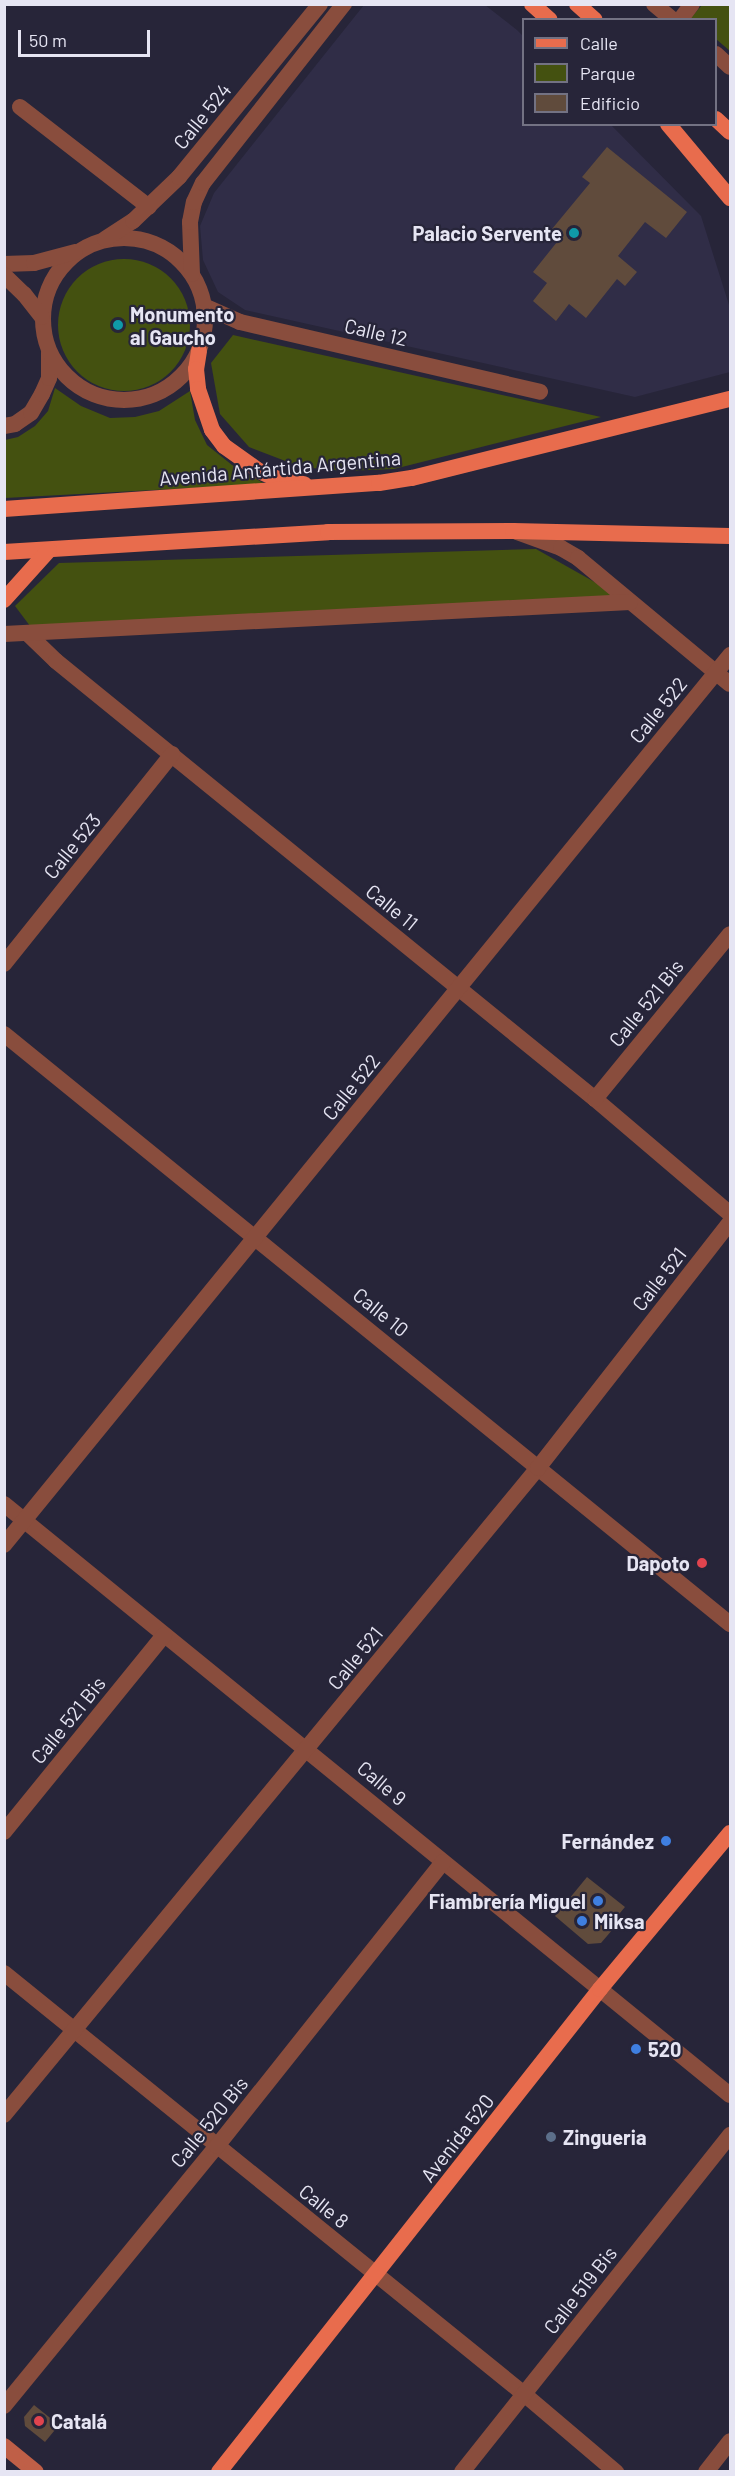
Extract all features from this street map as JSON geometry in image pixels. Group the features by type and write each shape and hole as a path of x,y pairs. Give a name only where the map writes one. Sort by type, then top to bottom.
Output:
{"main road":[{"path":"532,4 547,18"},
{"path":"577,4 594,18"},
{"path":"717,120 730,132"},
{"path":"670,126 730,198"},
{"path":"199,351 196,369 198,389 212,430 224,446 245,464 275,478 344,488"},
{"name":"Avenida Antártida Argentina","path":"4,509 344,488 412,478 730,399"},
{"path":"4,552 328,532 513,531 730,536"},
{"path":"4,600 49,550"},
{"name":"Avenida 520","path":"219,2472 600,1989 730,1833"},
{"path":"4,2446 36,2472"}],"street":[{"name":"Calle 524","path":"103,240 149,207 179,177 320,4"},
{"path":"78,251 59,269 47,292 42,317 44,337 49,352 67,378 94,394 124,400 155,394 181,377 199,351 205,329 204,306 192,274 190,222 194,202 203,183 344,4"},
{"path":"519,4 545,18"},
{"path":"654,4 671,18"},
{"path":"682,18 692,4"},
{"path":"717,55 730,67"},
{"path":"20,108 149,207"},
{"path":"4,264 34,263 78,251 103,240 137,238 168,250 192,274"},
{"path":"4,275 24,294 42,317"},
{"name":"Calle 12","path":"204,306 240,322 540,392"},
{"path":"4,426 15,424 31,413 49,378 49,352"},
{"path":"513,531 561,548 730,684"},
{"path":"4,634 630,602"},
{"name":"Calle 11","path":"27,633 56,661 595,1099 730,1214"},
{"name":"Calle 522","path":"4,1545 730,655"},
{"name":"Calle 523","path":"4,964 172,754"},
{"name":"Calle 521 Bis","path":"595,1099 730,934"},
{"name":"Calle 10","path":"4,1034 256,1236 730,1624"},
{"name":"Calle 521","path":"4,2115 538,1468 730,1222"},
{"name":"Calle 9","path":"4,1504 308,1749 730,2095"},
{"name":"Calle 521 Bis","path":"4,1832 164,1635"},
{"name":"Calle 520 Bis","path":"4,2406 218,2146 443,1862"},
{"name":"Calle 8","path":"4,1973 524,2394 616,2472"},
{"name":"Calle 519 Bis","path":"462,2472 730,2135"},
{"path":"706,2472 730,2441"}],"shaded area":[{"path":"364,5 485,5 522,35 522,126 612,126 701,216 730,308 730,372 635,397 245,310 218,292 203,260 200,226 214,193"}],"green space":[{"path":"702,5 730,5 730,51 717,40 717,18 691,18"},
{"path":"124,259 149,264 161,270 179,288 185,300 190,325 185,350 179,362 161,380 149,386 124,391 99,386 87,380 69,362 63,350 58,325 63,300 69,288 87,270 99,264"},
{"path":"233,335 601,417 394,469 345,471 301,467 249,447 220,414 211,363"},
{"path":"55,388 81,406 110,418 135,417 159,411 190,391 195,420 207,445 232,465 265,484 5,498 5,440 18,437 35,426 48,411"},
{"path":"536,549 630,602 30,626 15,606 59,563"}],"building":[{"name":"Palacio Servente","path":"607,147 687,212 666,238 645,222 618,256 637,272 625,286 617,279 586,318 569,304 556,321 533,301 547,283 533,272 561,237 552,229 590,183 582,177"},
{"path":"587,1877 625,1907 609,1926 613,1929 601,1943 588,1944 555,1916"},
{"name":"Catalá","path":"34,2405 59,2425 45,2442 25,2426 24,2417"}],"place":[{"name":"Palacio Servente","path":"574,233"},
{"name":"Monumento al Gaucho","path":"118,325"},
{"name":"Dapoto","path":"702,1563"},
{"name":"Fernández","path":"666,1841"},
{"name":"Fiambrería Miguel","path":"598,1901"},
{"name":"Miksa","path":"582,1921"},
{"name":"520","path":"636,2049"},
{"name":"Zingueria","path":"551,2137"},
{"name":"Catalá","path":"39,2421"}]}
